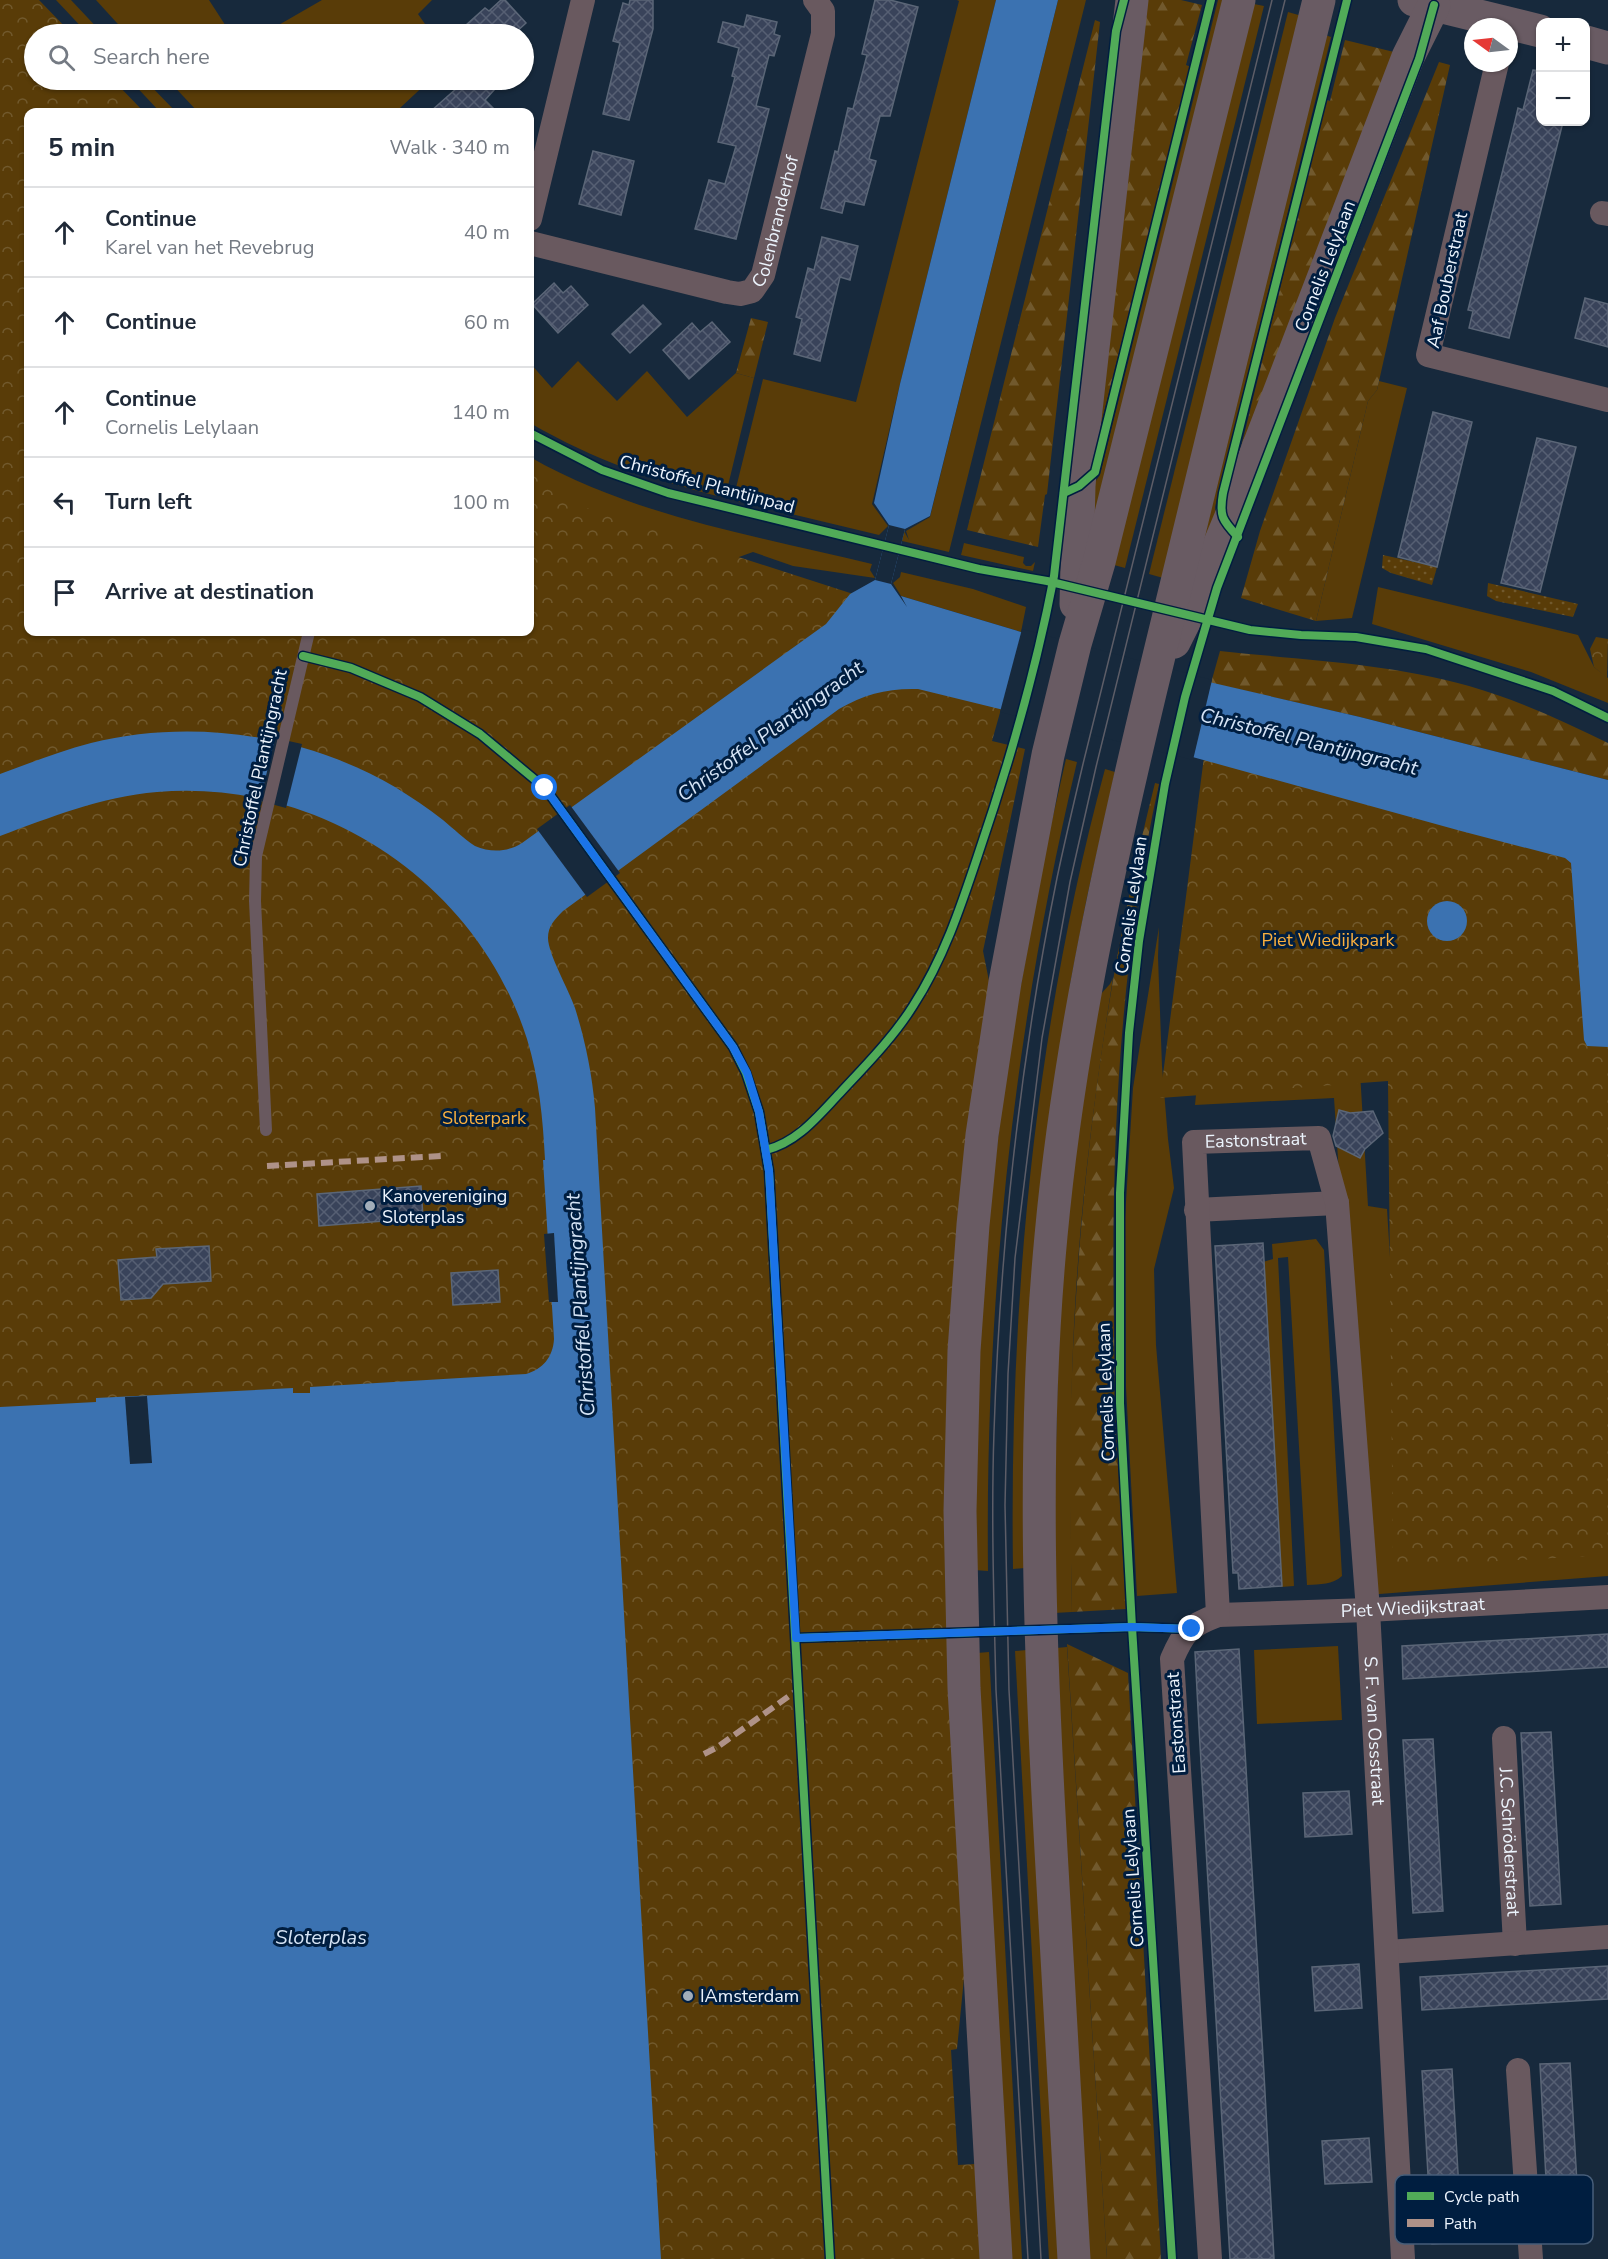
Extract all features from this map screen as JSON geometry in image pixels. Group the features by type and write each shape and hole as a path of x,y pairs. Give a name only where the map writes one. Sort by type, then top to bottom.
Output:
{"main road":[{"path":"1088,558 1083,437 1132,0"},
{"name":"Cornelis Lelylaan","path":"1074,2259 1044,1720 1039,1529 1041,1417 1051,1237 1062,1139 1083,994 1130,775 1150,692 1189,583 1319,0"},
{"path":"1189,583 1262,440 1428,2 1482,18"},
{"path":"996,2259 964,1688 960,1511 961,1431 973,1225 982,1135 1005,982 1048,755 1075,645 1088,558 1237,7"},
{"path":"1518,27 1536,30"},
{"path":"1590,43 1608,48"}],"street":[{"path":"534,202 583,0"},
{"name":"Colenbranderhof","path":"534,244 727,292 740,294 752,291 763,275 823,34 823,11 815,0"},
{"name":"Aaf Bouberstraat","path":"1495,72 1428,355 1608,400"},
{"name":"Eastonstraat","path":"1210,2259 1172,1659 1182,1636 1200,1622 1218,1615 1194,1142 1319,1137 1337,1203"},
{"path":"1196,1210 1337,1203"},
{"name":"S. F. van Ossstraat","path":"1337,1203 1368,1610 1398,2175"},
{"name":"Piet Wiedijkstraat","path":"1218,1615 1368,1610 1608,1597"},
{"name":"J.C. Schröderstraat","path":"1504,1738 1515,1944"},
{"path":"1387,1952 1608,1937"},
{"path":"1518,2070 1525,2175"},
{"name":"S. F. van Ossstraat","path":"1401,2244 1402,2259"},
{"path":"1530,2244 1531,2259"}],"lane":[{"name":"Christoffel Plantijngracht","path":"266,1130 254,875 262,824 308,636"}],"green space":[{"name":"Sloterpark","path":"0,0 39,0 62,24 24,24 24,90 123,90 140,108 24,108 24,636 534,636 534,468 587,508 1011,645 1001,709 992,741 1025,749 983,951 989,981 964,1978 957,2049 951,2050 958,2165 975,2164 980,2259 0,2259"},
{"path":"56,0 71,0 94,24 79,24"},
{"path":"96,0 209,0 225,24 118,24"},
{"path":"322,0 432,0 418,14 425,24 280,24"},
{"path":"957,0 996,0 872,504 888,526 879,535 733,500 763,379 856,402 959,1"},
{"path":"1058,0 1086,0 949,552 902,541 904,531 909,540 906,531 930,517"},
{"path":"1147,0 1181,0 1202,5 1186,65 1191,67 1098,436"},
{"path":"1218,0 1224,0 1089,543 1093,485 1100,475"},
{"path":"1254,4 1264,6 1125,568 1114,565"},
{"path":"1288,12 1302,16 1163,578 1149,574"},
{"path":"1095,20 1100,22 1047,494 1045,495 1038,547 967,530"},
{"path":"1325,35 1331,37 1215,507 1216,518 1195,563"},
{"path":"1345,40 1394,52 1235,472 1326,100 1330,101"},
{"path":"1439,62 1450,65 1377,390 1368,401 1316,621 1241,598 1260,531 1335,318"},
{"path":"139,90 155,90 172,108 156,108"},
{"path":"177,90 419,90 400,108 194,108"},
{"path":"751,318 768,322 754,378 736,373"},
{"path":"578,361 617,401 647,371 687,417 736,373 754,378 725,498 624,468 534,425 534,368 552,388"},
{"path":"1379,381 1407,388 1352,618 1316,621 1368,401 1377,390"},
{"path":"534,459 611,495 653,509 696,522 872,564 870,570 875,578 793,566 753,552 534,631"},
{"path":"964,543 1024,557 1023,563 1026,566 1031,566 1035,562 1033,571 961,555"},
{"path":"1383,555 1437,567 1432,585 1391,573 1382,568"},
{"path":"901,572 973,589 1026,607 1021,632 901,596 893,583 900,577"},
{"path":"1488,583 1578,604 1573,617 1496,601 1487,596"},
{"path":"1378,587 1578,635 1594,667 1608,678 1608,703 1531,672 1372,624"},
{"path":"1596,637 1608,639 1607,678 1594,667 1590,649"},
{"path":"1220,651 1377,667 1469,686 1540,712 1608,743 1608,780 1360,717 1211,683"},
{"name":"Piet Wiedijkpark","path":"1204,757 1595,860 1608,895 1608,1555 1393,1567 1388,1081 1160,1098"},
{"path":"1066,759 1077,762 1036,962 1020,1062 998,1265 988,1469 988,1571 974,1570 975,1442 986,1241 1007,1061 1046,847"},
{"path":"1105,769 1115,772 1070,985 1025,1568 1013,1569 1016,1367 1031,1166 1044,1065 1061,966 1081,867"},
{"path":"1155,783 1159,784 1140,886 1126,989 1118,1092 1114,1195 1116,1402 1126,1609 1072,1612 1070,1435 1078,1270 1085,1188 1094,1106 1120,944"},
{"path":"1348,870 1368,1206 1387,1209 1408,1544 1608,1530 1608,1576 1367,1595 1334,1098 1195,1105 1212,929"},
{"path":"1159,927 1162,1066 1174,1188 1154,1269 1156,1345 1177,1593 1137,1596 1126,1387 1125,1218 1133,1088"},
{"path":"1113,978 1088,1155 1075,1306 1071,1437 1072,1612 1054,1613 1059,1320 1075,1142 1100,995"},
{"path":"1316,1239 1324,1250 1342,1576 1330,1583 1307,1585 1288,1257 1278,1258 1294,1586 1281,1587 1263,1262 1273,1259 1272,1244"},
{"path":"1067,1644 1128,1673 1161,2259 1107,2259"},
{"path":"1338,1646 1342,1720 1257,1724 1254,1650"},
{"path":"1067,1647 1107,2259 1087,2259 1056,1648"},
{"path":"1027,1650 1059,2259 1049,2259 1015,1651"},
{"path":"989,1652 1022,2259 1009,2259 977,1653"}],"water":[{"name":"Sloterplas","path":"996,0 1058,0 930,516 905,529 891,584 907,607 901,596 1021,632 1196,679 1360,717 1608,780 1608,1047 1587,1046 1584,1040 1571,863 1565,858 1178,753 918,689 877,693 858,699 839,709 563,911 551,926 548,934 549,945 579,1020 590,1069 595,1108 661,2259 0,2259 0,1407 96,1402 96,1398 293,1388 293,1393 310,1393 310,1387 526,1374 537,1369 546,1361 552,1351 554,1339 543,1129 540,1099 527,1039 503,983 471,932 431,888 384,851 333,823 277,803 218,792 157,792 116,798 0,836 0,774 79,746 129,736 168,732 208,732 247,736 285,743 323,754 360,769 395,787 419,803 475,846 487,850 505,850 522,843 826,624 850,594 875,580 889,525 874,503 900,384"},
{"path":"1447,901 1461,907 1467,921 1461,935 1447,941 1433,935 1427,921 1433,907"}],"pier":[{"path":"889,525 905,529 891,584 875,580"},
{"path":"1022,629 1212,680 1193,760 1000,712"},
{"path":"275,738 302,744 286,808 260,801"},
{"path":"570,805 620,873 587,897 537,829"},
{"path":"554,1233 558,1302 549,1302 544,1234"},
{"path":"147,1396 152,1463 130,1464 125,1397"}],"building":[{"path":"501,0 505,0 526,23 467,24 485,8 489,11"},
{"path":"630,0 653,0 653,29 629,120 603,114 620,43 613,41 623,3 629,5"},
{"path":"875,0 890,0 918,7 890,116 880,116 869,159 876,161 864,205 845,201 842,213 821,208 835,151 838,152 848,108 853,109 867,55 862,54"},
{"path":"747,15 777,22 774,34 780,36 774,56 769,55 756,106 769,109 736,239 695,229 709,180 725,184 736,146 718,142 735,77 732,76 739,48 718,42 723,22 744,27"},
{"path":"1533,70 1536,70 1536,126 1562,126 1509,338 1469,328 1473,311 1468,310 1518,108 1523,110"},
{"path":"455,90 494,90 485,100 493,108 434,108"},
{"path":"593,151 634,161 621,215 579,204"},
{"path":"822,237 858,246 850,280 840,277 820,361 794,354 802,319 796,317 808,268 814,270"},
{"path":"554,283 563,293 571,286 588,305 558,333 534,306 534,302"},
{"path":"1585,298 1608,304 1608,347 1575,338"},
{"path":"643,305 661,324 630,353 612,334"},
{"path":"712,322 730,342 689,379 663,350 692,323 700,332"},
{"path":"1433,412 1472,422 1437,567 1398,557"},
{"path":"1537,438 1576,447 1540,592 1501,583"},
{"path":"1339,1110 1350,1113 1373,1111 1383,1133 1365,1149 1360,1158 1336,1146 1333,1136"},
{"name":"Kanovereniging Sloterplas","path":"421,1186 423,1218 319,1226 317,1194"},
{"path":"1263,1243 1282,1586 1239,1589 1238,1573 1233,1573 1215,1246"},
{"path":"209,1246 211,1281 163,1284 151,1298 121,1300 118,1260 157,1257 156,1249"},
{"path":"498,1270 500,1302 453,1305 451,1273"},
{"path":"1608,1634 1608,1667 1403,1679 1402,1646"},
{"path":"1239,1649 1274,2259 1230,2259 1199,1728 1195,1652"},
{"path":"1551,1732 1561,1904 1530,1906 1521,1733"},
{"path":"1433,1739 1443,1911 1413,1913 1403,1740"},
{"path":"1349,1791 1352,1834 1305,1837 1303,1793"},
{"path":"1359,1964 1362,2008 1315,2011 1312,1967"},
{"path":"1608,1966 1608,1999 1422,2010 1420,1977"},
{"path":"1570,2063 1577,2175 1546,2175 1540,2064"},
{"path":"1452,2069 1458,2175 1428,2175 1422,2071"},
{"path":"1369,2138 1372,2182 1325,2184 1322,2141"}],"tram line":[{"path":"1028,2259 996,1690 993,1561 993,1464 997,1362 1014,1153 1032,1015 1063,850 1272,0"},
{"path":"1041,2259 1009,1690 1005,1505 1008,1374 1015,1258 1042,1038 1070,882 1096,767 1285,0"}],"marked path":[{"path":"267,1166 441,1156"},
{"path":"704,1754 716,1748 799,1689"}],"cycle path":[{"path":"766,1150 798,1135 815,1119 878,1051 913,1006 934,969 951,931 1001,784 1031,681 1054,576 1116,31 1124,0"},
{"path":"1064,493 1079,486 1095,472 1211,0"},
{"path":"1238,537 1223,517 1221,507 1223,493 1347,0"},
{"path":"1172,2259 1120,1403 1120,1193 1129,1033 1139,941 1165,784 1185,697 1217,588 1419,59 1434,5"},
{"name":"Christoffel Plantijnpad","path":"534,435 602,470 668,493 979,569 1047,581 1250,630 1356,637 1426,649 1553,691 1608,718"},
{"path":"303,656 351,668 420,697 480,734 545,788 733,1047 746,1073 759,1112 769,1171 830,2259"},
{"path":"796,1638 1132,1627 1192,1629"}],"place":[{"name":"Kanovereniging Sloterplas","path":"370,1206"},
{"name":"IAmsterdam","path":"688,1996"}],"route":[{"path":"545,788 716,1021 747,1073 759,1112 769,1171 796,1638 1166,1626 1192,1629"}]}
